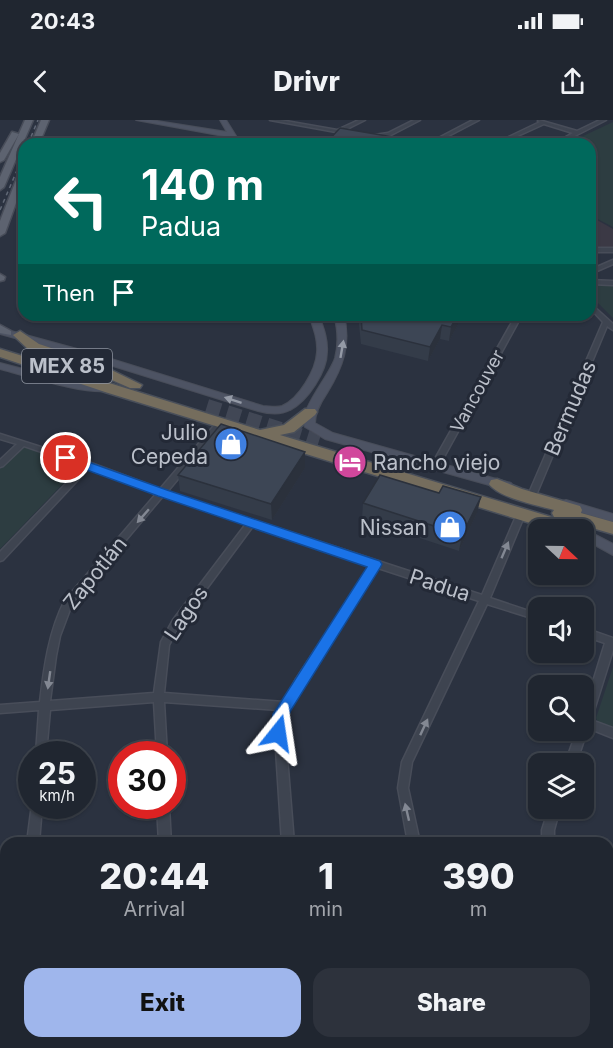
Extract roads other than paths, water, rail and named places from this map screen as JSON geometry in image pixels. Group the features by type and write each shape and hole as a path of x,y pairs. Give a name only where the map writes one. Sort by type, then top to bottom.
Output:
{"highway":[{"path":"5,332 34,347 92,366 135,385"},
{"name":"MEX 85","path":"0,347 207,406"},
{"name":"MEX 85","path":"0,353 110,389 538,519"},
{"path":"254,433 275,433 289,429 310,412"},
{"path":"319,441 609,524"},
{"path":"497,484 516,493 579,512 609,524"},
{"path":"594,536 613,541"}],"main road":[{"path":"0,160 21,120"},
{"path":"21,138 29,120"},
{"path":"38,138 45,120"},
{"path":"139,120 230,133"},
{"path":"166,120 216,131"},
{"path":"223,120 233,138"},
{"path":"192,125 208,121 219,138"},
{"path":"0,187 18,144"},
{"path":"0,233 18,186"},
{"path":"316,321 322,349 315,388 324,390"},
{"path":"319,321 343,329"},
{"path":"341,321 343,352 337,369 310,412 309,425 318,431 533,493 609,524"},
{"path":"5,332 262,409 279,410 290,406 298,399 319,366"},
{"name":"MEX 85","path":"0,366 73,385 110,389"},
{"path":"594,539 613,550"}],"street":[{"path":"275,120 357,134"},
{"path":"339,131 363,120"},
{"path":"364,135 389,134 418,120"},
{"path":"441,138 477,120"},
{"path":"537,120 577,133"},
{"path":"567,138 604,120"},
{"path":"509,138 544,122"},
{"path":"0,160 10,162"},
{"path":"596,250 613,250"},
{"path":"596,269 613,262"},
{"path":"596,282 613,282"},
{"path":"596,311 613,328"},
{"name":"Vancouver","path":"435,466 516,321"},
{"name":"Bermudas","path":"533,493 606,322"},
{"name":"Zapotlán","path":"42,741 45,707 60,615 79,588 221,423"},
{"name":"Padua","path":"0,436 88,465 162,493 528,614"},
{"path":"0,464 23,443"},
{"path":"0,558 88,465"},
{"path":"413,837 403,782 407,762 484,599 521,514"},
{"name":"Lagos","path":"161,741 159,697 164,645 176,622 252,522"},
{"path":"287,837 278,733 279,719 285,706 376,564"},
{"path":"594,636 612,642 594,694"},
{"path":"0,709 159,697 285,706"},
{"path":"594,729 613,733"},
{"path":"33,837 35,819"},
{"path":"164,819 165,837"},
{"path":"548,837 552,819"}],"tunnel":[{"path":"207,406 319,441"}],"railway":[{"path":"30,138 38,120"},
{"path":"0,210 18,168"}],"place":[{"name":"Julio Cepeda","path":"231,444"},
{"name":"Rancho viejo","path":"350,462"},
{"name":"Nissan","path":"450,527"}]}
